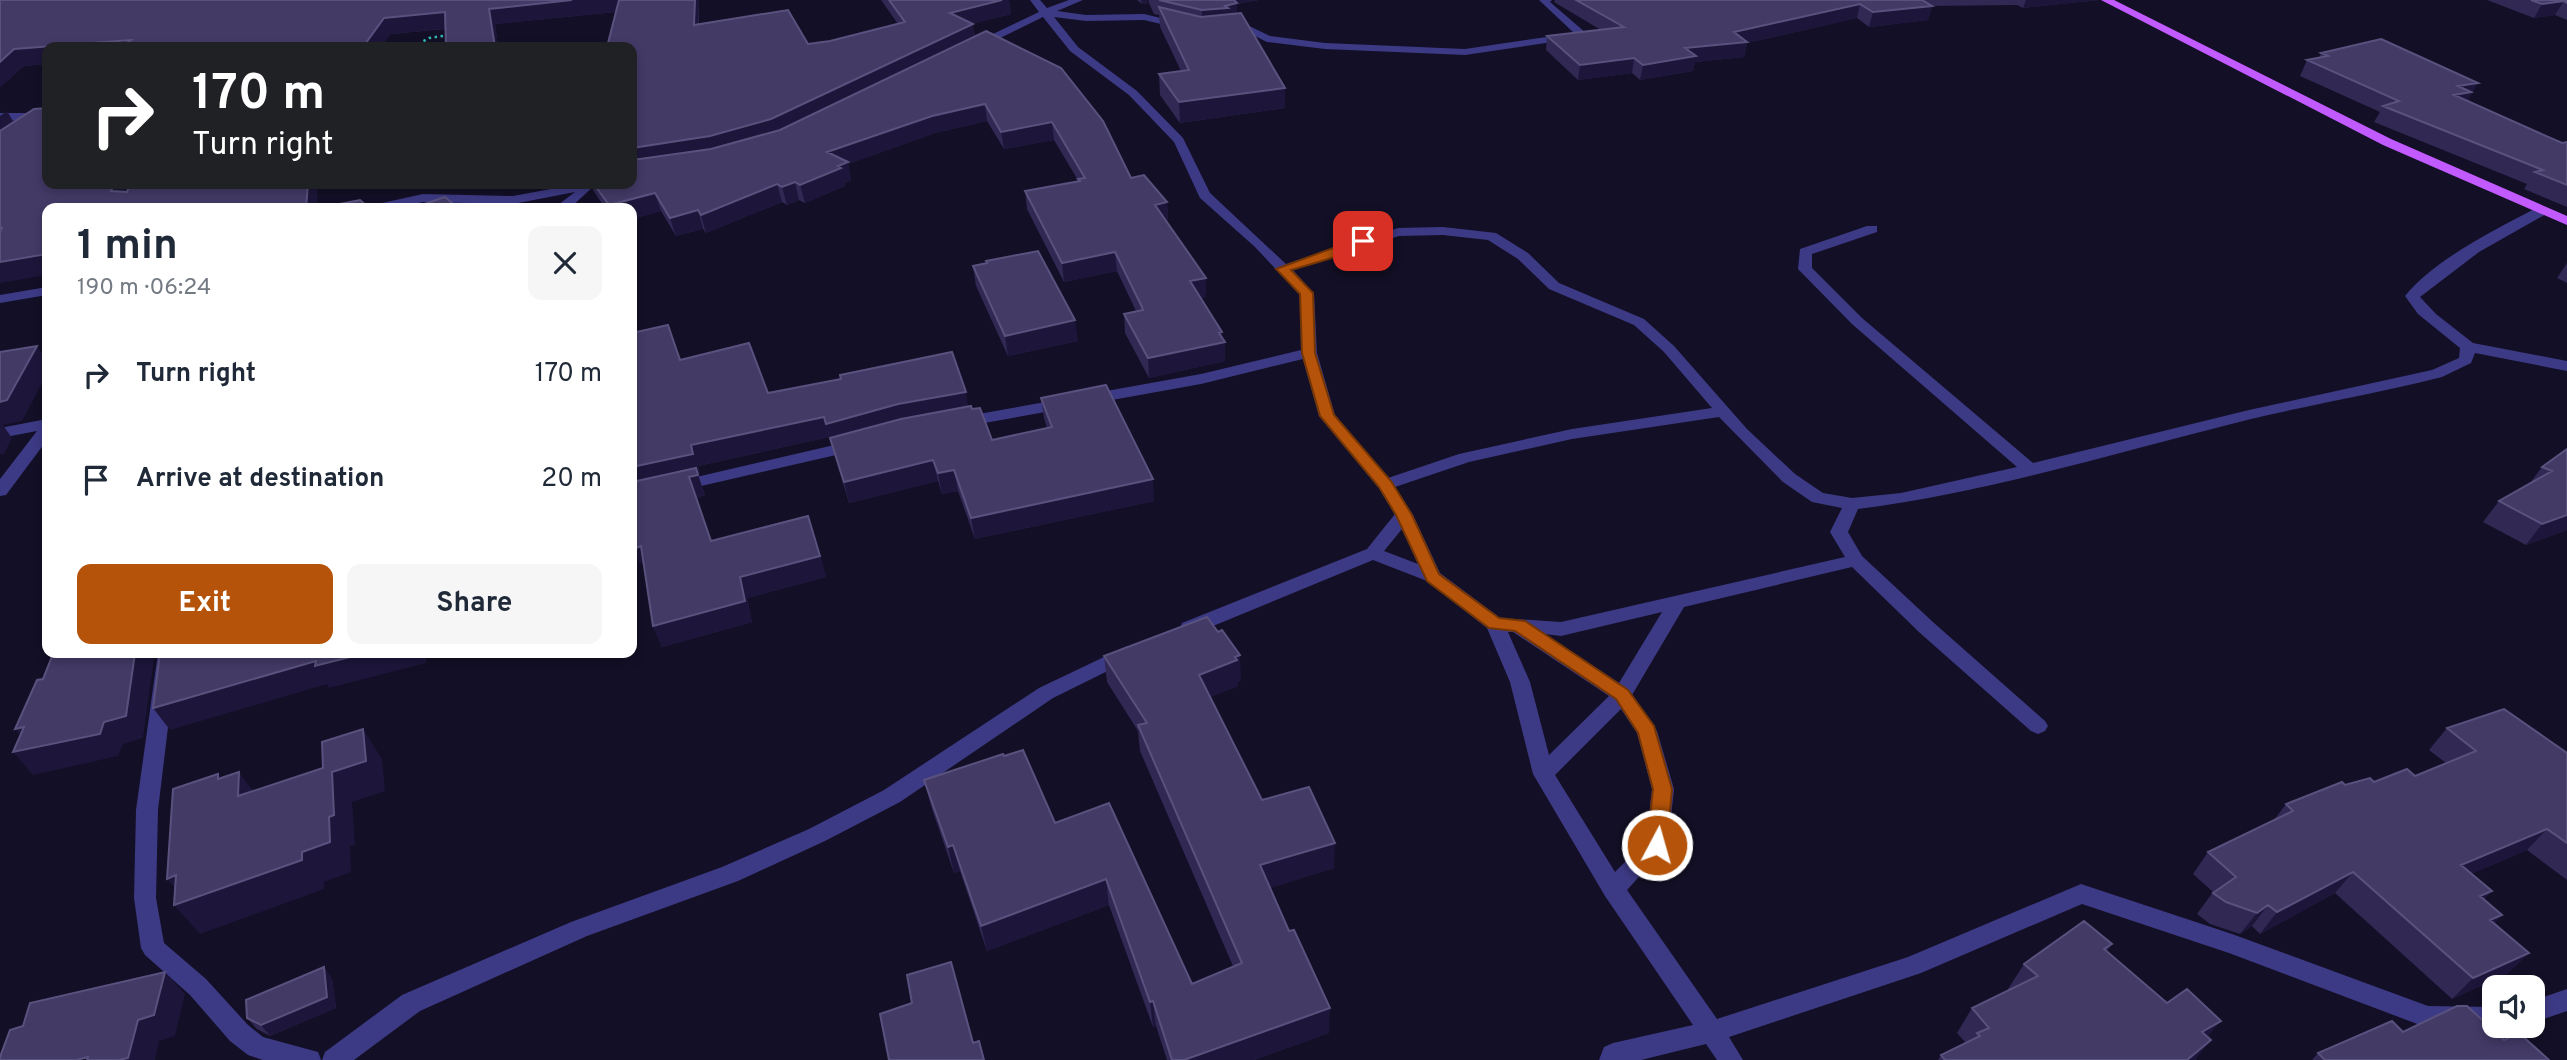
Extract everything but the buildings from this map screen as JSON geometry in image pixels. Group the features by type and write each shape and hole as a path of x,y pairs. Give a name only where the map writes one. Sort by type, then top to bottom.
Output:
{"main road":[{"path":"2106,0 2387,142 2567,221"}],"street":[{"path":"965,51 1039,6 1078,0"},
{"path":"1224,29 1245,27 1267,40 1424,52 1465,52 1582,35 1543,1 1547,0"},
{"path":"1039,6 1086,18 1144,17 1192,29"},
{"path":"1039,6 1074,49 1133,93 1179,141 1205,195 1307,293 1309,353 1327,416 1385,485 1404,515 1433,577"},
{"path":"0,117 42,117"},
{"path":"24,131 42,120"},
{"path":"400,203 446,190 513,200 569,189"},
{"path":"570,203 585,189"},
{"path":"2542,211 2492,237 2431,279 2412,296 2421,310 2468,347 2567,366"},
{"path":"1872,229 1805,252 1805,269 1857,321 2029,469"},
{"path":"1283,269 1398,232 1491,236 1522,256 1554,286 1639,322 1669,349 1788,478 1818,498 1852,504 1901,498 2287,406 2437,374 2466,360 2468,347"},
{"path":"0,299 42,292"},
{"path":"944,425 1202,379 1309,353"},
{"path":"1385,485 1465,458 1572,434 1724,411"},
{"path":"0,433 42,427"},
{"path":"0,491 42,433"},
{"path":"637,496 814,457 878,439"},
{"path":"1852,504 1839,532 1856,560 1927,628 2038,726"},
{"path":"334,1060 411,1003 579,929 730,874 817,835 892,796 1046,693 1159,640 1373,553 1404,515"},
{"path":"1373,553 1433,577 1495,624 1520,682 1543,774 1613,889 1731,1060"},
{"path":"1495,624 1562,629 1856,560"},
{"path":"1543,774 1622,695 1678,601"},
{"path":"1518,626 1622,695 1647,731 1663,789 1657,845 1613,889"},
{"path":"166,658 147,810 145,898 153,948 198,987 239,1033 257,1047 309,1060"},
{"path":"1611,1060 1613,1055 1710,1032 1913,966 2081,894 2232,944 2428,1017 2482,1018"},
{"path":"2545,1008 2567,1000"}],"path":[{"path":"422,42 429,38 455,34"}],"route":[{"path":"1363,241 1338,252 1283,269 1307,293 1309,353 1327,416 1385,485 1404,515 1433,577 1495,624 1518,626 1622,695 1647,731 1663,789 1657,845"}]}
